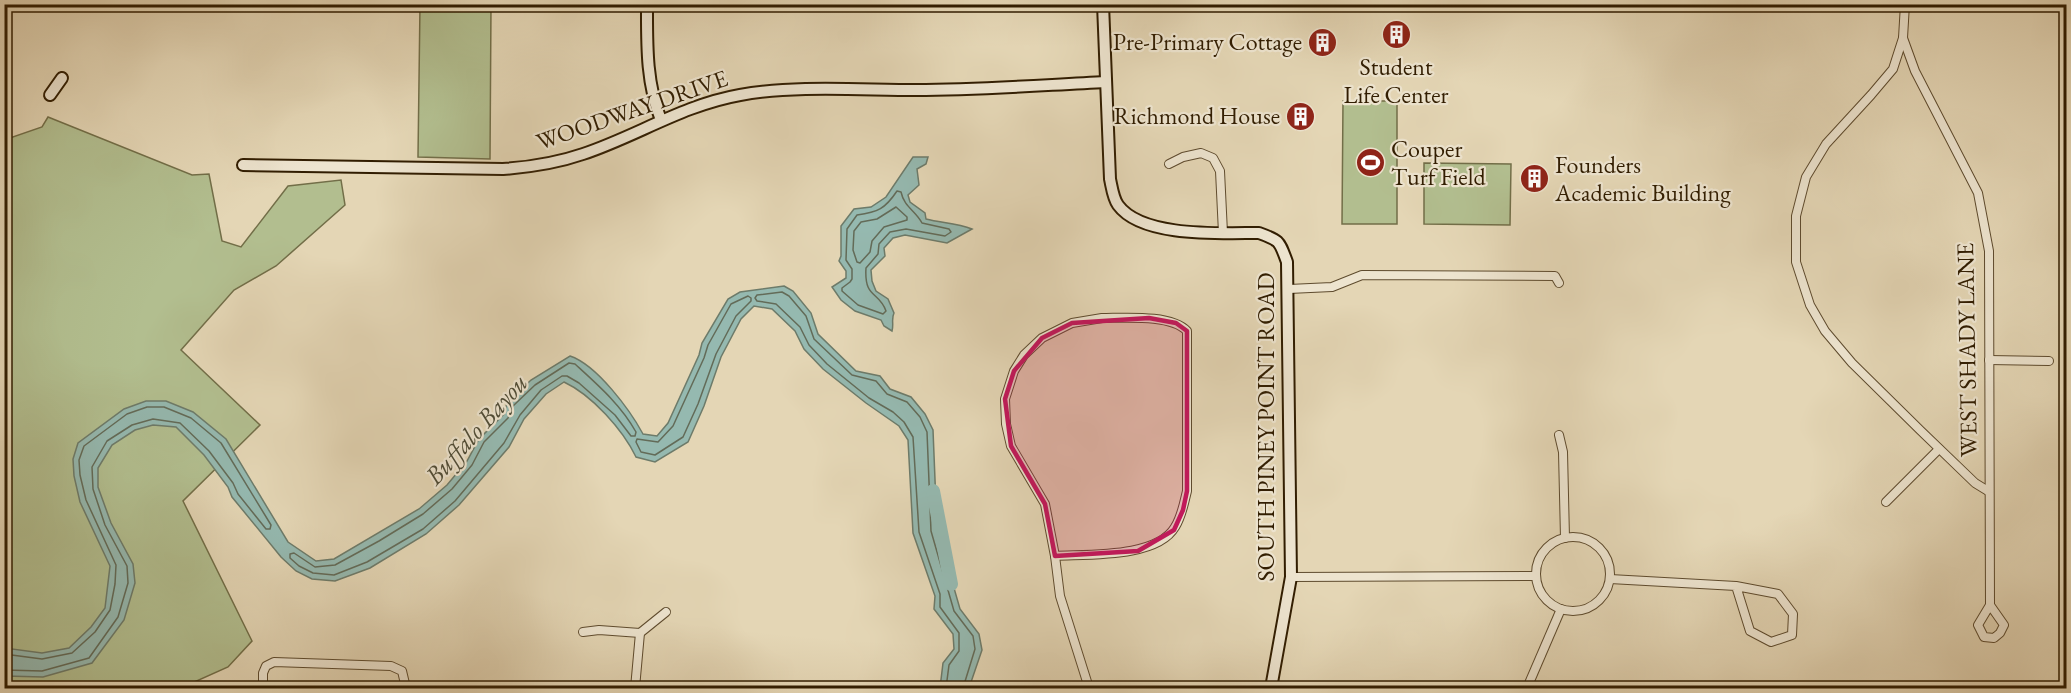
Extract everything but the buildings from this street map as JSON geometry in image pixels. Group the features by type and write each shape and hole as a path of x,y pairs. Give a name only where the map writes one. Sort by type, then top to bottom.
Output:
{"street":[{"path":"647,4 648,70 653,100 661,120"},
{"name":"WEST SHADY LANE","path":"1905,4 1903,38 1915,71 1978,193 1989,251 1990,605"},
{"path":"1103,6 1106,82"},
{"path":"1903,38 1893,69 1826,144 1806,177 1797,216 1796,262 1810,305 1824,331 1852,363 1939,449 1975,483 1988,491"},
{"path":"50,95 62,78"},
{"name":"WOODWAY DRIVE","path":"243,165 503,169 525,167 584,154 621,140 661,120 715,100 765,91 976,89 1106,82"},
{"name":"SOUTH PINEY POINT ROAD","path":"1106,82 1110,179 1118,206 1135,219 1157,228 1259,233 1275,238 1280,243 1287,262 1291,577 1271,688"},
{"path":"1169,164 1183,157 1201,153 1213,158 1220,171 1223,232"},
{"path":"1289,289 1332,287 1362,275 1555,276 1559,284"},
{"path":"1055,556 1138,551 1152,546 1174,530 1183,510 1187,491 1188,336 1187,331 1180,325 1149,318 1102,318 1072,323 1042,338 1024,355 1014,370 1005,399 1006,424 1011,446 1046,504 1060,596 1089,688"},
{"path":"1989,360 2049,361"},
{"path":"1559,435 1563,452 1565,538"},
{"path":"1886,502 1939,449"},
{"path":"1575,537 1594,544 1605,554 1609,566 1610,579 1605,593 1593,605 1575,611 1561,609 1546,600 1538,587 1536,576 1538,561 1546,549 1565,538 1575,537"},
{"path":"1291,577 1536,576"},
{"path":"1610,579 1736,586 1778,594 1793,614 1792,635 1771,642 1750,631 1736,586"},
{"path":"1527,688 1561,609"},
{"path":"583,632 599,630 640,633 666,612"},
{"path":"635,688 640,633"},
{"path":"263,688 263,673 266,666 274,662 391,666 402,671 406,688"}],"highlighted area":[{"path":"1149,318 1176,323 1187,331 1187,491 1183,510 1174,530 1138,551 1055,556 1045,504 1011,446 1005,399 1014,371 1042,338 1072,323"}],"green space":[{"path":"420,5 491,5 490,159 418,157"},
{"name":"Couper Turf Field","path":"1343,101 1397,101 1397,224 1342,224"},
{"path":"48,117 192,175 209,174 222,241 241,247 288,186 341,180 345,205 276,266 234,290 181,350 260,425 183,501 252,641 228,667 181,688 5,688 4,140 42,127"},
{"path":"1424,163 1511,164 1510,225 1424,224"}],"water":[{"path":"913,157 928,157 926,164 917,169 919,185 908,195 910,202 925,213 926,219 972,229 947,243 905,235 893,238 884,248 885,256 871,270 872,281 876,291 888,299 894,313 892,331 884,326 881,320 855,311 841,300 832,287 846,278 846,271 839,261 841,226 854,209 871,207 886,197"},
{"path":"784,286 793,291 811,313 818,334 856,371 880,376 890,389 911,397 925,414 933,430 937,529 960,609 979,634 982,650 969,688 940,688 943,663 954,649 953,634 934,609 935,596 913,533 908,440 899,426 823,369 804,349 795,331 772,309 754,306 741,319 721,357 704,406 688,442 655,462 636,457 606,414 585,395 564,382 546,394 524,419 509,447 459,505 426,534 370,568 335,581 312,579 296,571 281,557 232,497 228,487 204,455 176,427 153,425 135,430 112,445 98,468 98,487 111,523 133,564 135,583 124,620 92,663 43,677 5,676 5,648 42,653 69,648 91,627 105,608 110,566 80,502 73,459 78,443 124,409 146,401 166,401 193,412 226,439 288,542 316,561 334,559 419,509 447,485 467,461 479,439 504,414 507,403 531,380 570,356 602,378 630,413 643,434 657,436 668,423 699,355 702,343 728,299 740,292"}],"waterway":[{"name":"Buffalo Bayou","path":"933,491 951,584"}],"place":[{"name":"Student Life Center","path":"1396,34"},
{"name":"Pre-Primary Cottage","path":"1323,42"},
{"name":"Richmond House","path":"1301,116"},
{"name":"Couper Turf Field","path":"1370,163"},
{"name":"Founders Academic Building","path":"1534,179"}]}
